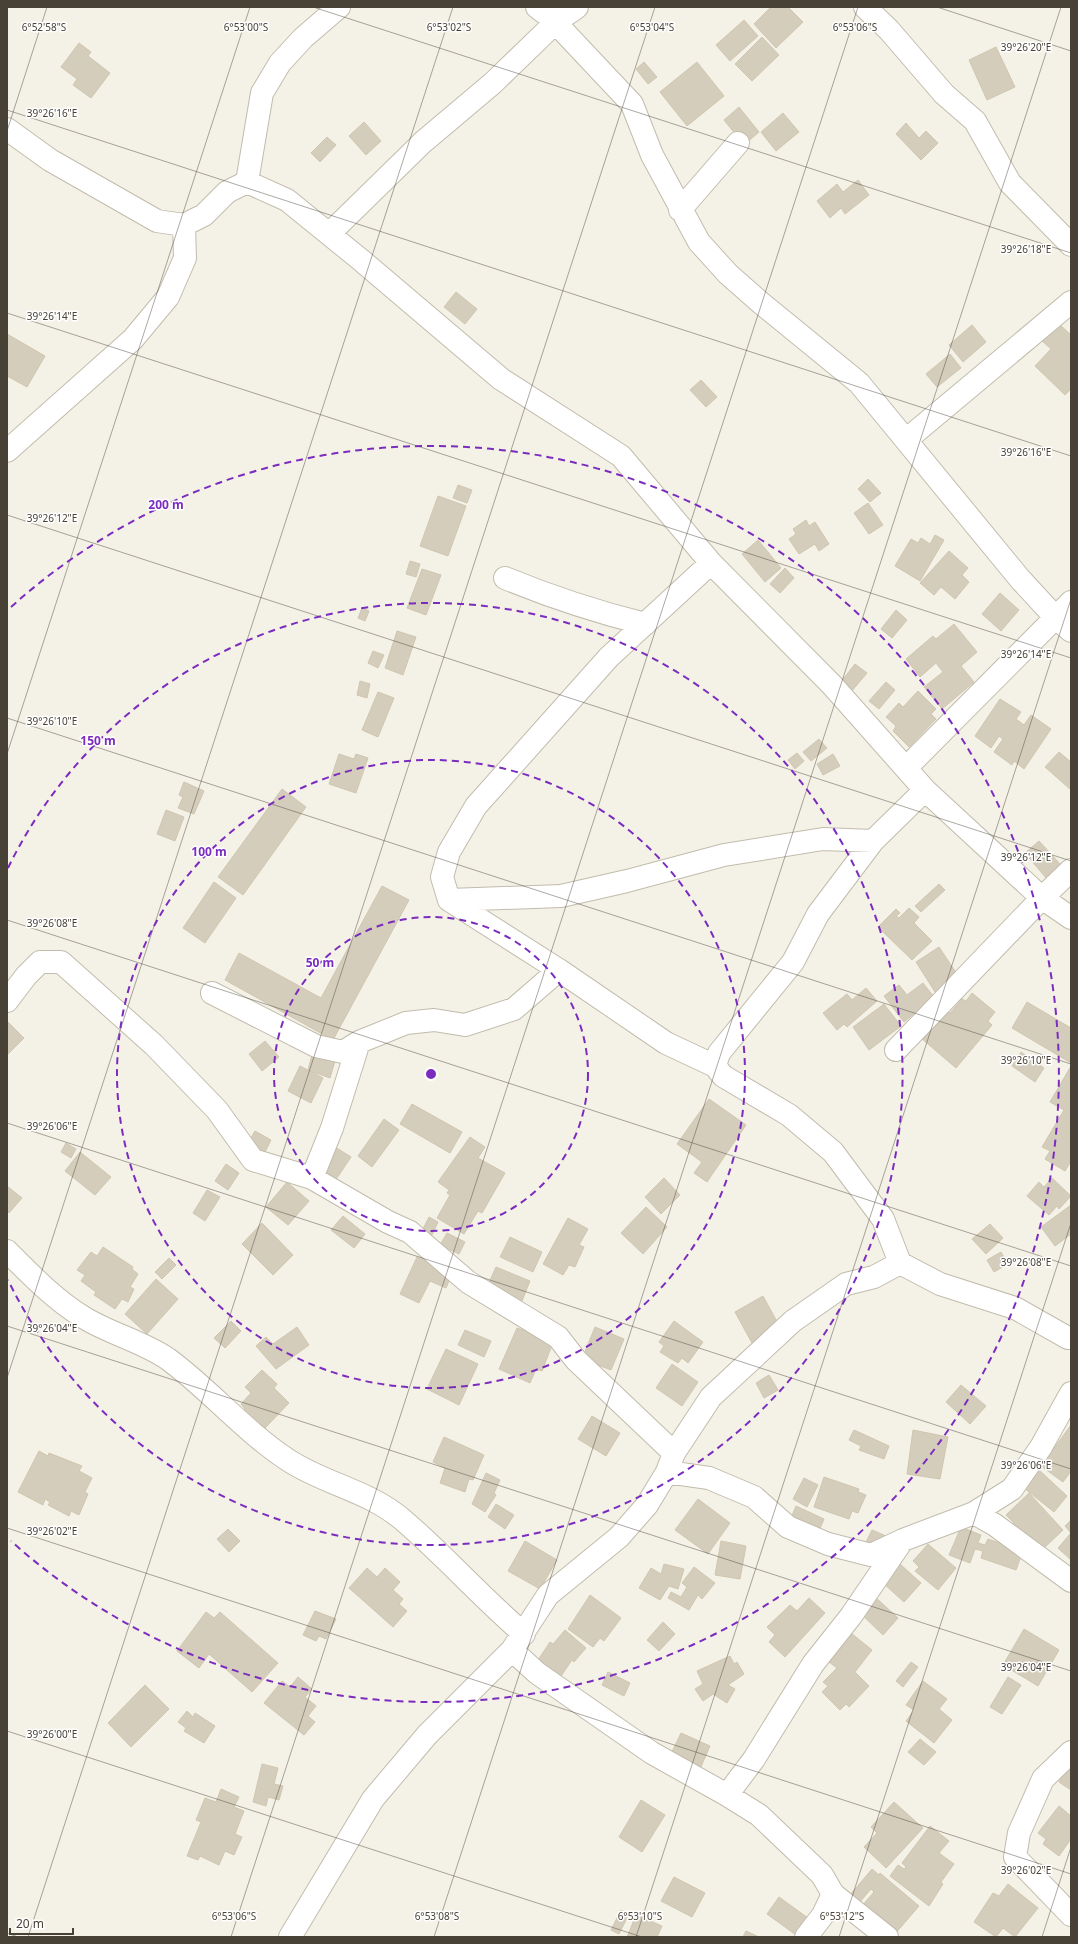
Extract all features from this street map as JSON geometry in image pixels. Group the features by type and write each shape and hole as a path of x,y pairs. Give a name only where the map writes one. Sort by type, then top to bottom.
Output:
{"street":[{"path":"247,182 262,93 280,63 303,38 340,7"},
{"path":"548,16 558,18 577,7"},
{"path":"865,7 889,30 944,94 975,121 1010,183 1071,245"},
{"path":"329,234 423,142 493,83 548,16"},
{"path":"548,16 632,104 652,155 680,210 699,242 728,274 859,383 1020,579 1055,617 1071,631"},
{"path":"7,128 50,160 157,221 184,225 204,215 227,192 247,182"},
{"path":"680,210 738,143"},
{"path":"247,182 287,200 501,379 621,456 711,563 832,685 925,790 1042,898 1071,918"},
{"path":"7,451 133,339 168,297 185,258 184,225"},
{"path":"906,440 1071,302"},
{"path":"711,563 609,657 476,806 449,852 442,877 449,900 559,970 666,1043 715,1066 723,1076 789,1115 833,1152 883,1219 900,1264 940,1284 1015,1308 1070,1339"},
{"path":"505,578 588,609 645,624"},
{"path":"906,768 1071,602"},
{"path":"715,1066 719,1054 793,962 818,914 873,841 925,790"},
{"path":"449,900 560,896 627,881 724,855 823,839 873,841"},
{"path":"896,1050 1042,898 1071,870"},
{"path":"7,1001 26,976 40,962 61,962 154,1045 212,1105 253,1160 312,1178 388,1222 410,1232 468,1282 558,1337 576,1360 670,1462 754,1497 788,1527 828,1544 870,1555 903,1540 974,1513 1012,1489 1041,1447 1071,1393"},
{"path":"212,993 316,1046 343,1052 359,1042 406,1023 434,1020 465,1024 514,1009 559,970"},
{"path":"312,1178 332,1128 359,1042"},
{"path":"7,1251 50,1294 84,1317 108,1330 140,1343 166,1358 259,1438 289,1460 333,1482 363,1493 402,1519 498,1612 537,1673 652,1753 727,1795 759,1815 822,1875 832,1894 887,1937"},
{"path":"290,1937 373,1799 428,1735 518,1642 548,1595 619,1537 648,1505 670,1462 711,1397 793,1321 846,1284 874,1277 900,1264"},
{"path":"974,1513 995,1525 1071,1581"},
{"path":"727,1795 754,1759 813,1664 851,1616 903,1540"},
{"path":"1071,1752 1043,1779 1019,1833 1015,1857 1071,1915"},
{"path":"806,1937 823,1915 832,1894"}],"building":[{"path":"771,7 788,7 803,22 776,48 754,24"},
{"path":"744,20 758,36 730,61 716,45"},
{"path":"762,37 779,55 752,81 735,64"},
{"path":"79,43 91,52 88,56 110,73 91,98 73,85 77,79 61,67"},
{"path":"996,47 1015,87 987,100 969,60"},
{"path":"644,62 657,77 648,84 636,69"},
{"path":"697,62 724,96 687,126 660,92"},
{"path":"739,107 759,132 744,145 724,120"},
{"path":"783,113 799,132 776,151 761,132"},
{"path":"364,122 381,141 366,155 349,136"},
{"path":"906,123 919,138 926,131 938,143 921,160 896,134"},
{"path":"327,137 336,145 320,162 311,153"},
{"path":"858,180 869,195 845,214 841,208 830,218 817,201 837,184 843,192"},
{"path":"456,292 477,309 465,324 444,307"},
{"path":"1057,322 1071,335 1071,389 1065,395 1035,366 1051,349 1041,340"},
{"path":"972,325 986,342 963,362 949,345"},
{"path":"7,334 45,356 27,387 7,376"},
{"path":"950,354 961,368 937,387 926,374"},
{"path":"701,380 717,397 706,407 690,390"},
{"path":"868,479 881,493 870,502 858,489"},
{"path":"458,485 472,490 467,503 453,498"},
{"path":"438,496 466,506 448,556 420,546"},
{"path":"868,503 883,525 869,534 854,513"},
{"path":"806,520 809,526 815,522 829,544 819,551 815,544 799,554 789,539 796,534 793,529"},
{"path":"935,535 944,540 920,581 895,566 911,539 918,543 921,538 930,544"},
{"path":"758,540 781,568 765,582 742,554"},
{"path":"949,551 968,568 962,575 969,582 955,599 941,587 934,595 920,583"},
{"path":"410,561 420,564 416,577 406,574"},
{"path":"785,568 794,578 780,593 770,584"},
{"path":"422,569 441,575 426,615 407,608"},
{"path":"1000,593 1019,610 1001,631 982,614"},
{"path":"362,608 369,611 365,621 358,618"},
{"path":"896,610 907,620 892,638 881,629"},
{"path":"954,624 977,652 961,666 974,682 942,709 924,687 943,672 936,663 920,677 906,659 933,636 936,639"},
{"path":"397,631 416,637 403,675 385,668"},
{"path":"373,651 384,655 378,668 368,663"},
{"path":"855,664 867,673 851,692 840,683"},
{"path":"360,681 370,684 367,698 357,695"},
{"path":"886,682 895,690 879,709 869,701"},
{"path":"918,691 936,709 931,714 936,719 909,747 893,731 896,726 886,717 899,703 903,707"},
{"path":"378,692 394,698 378,737 362,730"},
{"path":"1000,699 1021,712 1016,719 1024,725 1031,715 1051,729 1024,769 1014,761 1012,765 994,752 1003,739 999,736 991,748 975,736"},
{"path":"819,739 827,748 811,761 803,752"},
{"path":"1059,752 1071,762 1071,790 1045,767"},
{"path":"797,753 804,761 795,769 788,760"},
{"path":"339,754 354,759 356,754 368,758 356,793 329,784"},
{"path":"833,754 840,766 823,775 817,764"},
{"path":"184,782 204,791 194,814 178,808 183,797 179,795"},
{"path":"282,789 306,807 243,895 218,877"},
{"path":"166,810 184,817 175,841 157,834"},
{"path":"1039,841 1061,865 1046,878 1025,853"},
{"path":"214,882 236,898 205,943 183,928"},
{"path":"939,884 945,890 921,912 915,906"},
{"path":"382,886 409,900 333,1040 225,980 239,953 321,998"},
{"path":"909,908 919,917 914,923 932,941 912,960 878,927 896,909 900,913 896,916 899,918"},
{"path":"939,947 959,977 935,992 916,962"},
{"path":"923,983 934,997 904,1022 884,996 899,985 907,995"},
{"path":"866,988 877,1001 847,1027 844,1024 837,1030 823,1013 847,994 852,1000"},
{"path":"972,993 995,1012 988,1021 992,1025 956,1068 921,1038 946,1009 950,1013 962,999 966,1001"},
{"path":"1027,1002 1071,1028 1071,1063 1012,1028"},
{"path":"884,1004 901,1026 869,1050 853,1027"},
{"path":"7,1021 24,1038 7,1055"},
{"path":"265,1041 279,1057 262,1071 249,1054"},
{"path":"1021,1052 1044,1068 1035,1082 1012,1066"},
{"path":"312,1055 335,1061 330,1078 308,1070"},
{"path":"300,1066 323,1078 311,1103 288,1091"},
{"path":"1071,1066 1071,1161 1065,1171 1045,1159 1050,1151 1042,1147 1064,1110 1050,1102"},
{"path":"709,1099 746,1125 707,1182 694,1173 702,1162 677,1144"},
{"path":"412,1104 462,1132 450,1153 400,1124"},
{"path":"384,1119 399,1130 372,1167 358,1156"},
{"path":"255,1131 271,1140 263,1156 246,1146"},
{"path":"470,1137 485,1147 478,1158 505,1173 482,1213 478,1211 464,1234 437,1218 450,1195 447,1193 449,1190 438,1182"},
{"path":"66,1143 76,1149 71,1158 61,1152"},
{"path":"332,1145 351,1157 335,1181 317,1169"},
{"path":"80,1152 111,1177 95,1195 65,1171"},
{"path":"226,1164 239,1173 228,1190 215,1181"},
{"path":"664,1178 680,1195 661,1214 645,1197"},
{"path":"1052,1178 1071,1196 1059,1209 1057,1206 1049,1215 1027,1196 1039,1182 1044,1187"},
{"path":"287,1182 309,1201 288,1225 266,1207"},
{"path":"7,1186 22,1198 9,1213 7,1211"},
{"path":"207,1190 220,1197 205,1221 193,1213"},
{"path":"1071,1205 1071,1234 1055,1246 1041,1227"},
{"path":"646,1207 667,1227 643,1254 621,1233"},
{"path":"343,1216 365,1234 354,1248 331,1230"},
{"path":"429,1217 438,1222 432,1235 422,1231"},
{"path":"568,1218 588,1229 579,1245 584,1247 575,1267 569,1265 563,1275 543,1264"},
{"path":"262,1223 293,1255 273,1275 242,1244"},
{"path":"990,1224 1003,1238 986,1254 972,1239"},
{"path":"447,1233 465,1242 459,1254 440,1245"},
{"path":"510,1237 542,1252 533,1272 500,1257"},
{"path":"103,1247 133,1267 132,1269 138,1274 130,1287 134,1289 128,1302 122,1299 115,1309 94,1295 96,1292 81,1281 85,1275 77,1270 91,1252 97,1256"},
{"path":"1001,1252 1008,1264 994,1272 987,1260"},
{"path":"417,1257 452,1274 446,1288 430,1281 419,1303 400,1294"},
{"path":"169,1258 176,1265 162,1279 155,1272"},
{"path":"496,1267 530,1281 522,1301 487,1287"},
{"path":"156,1279 178,1299 147,1334 125,1314"},
{"path":"763,1296 780,1327 752,1343 735,1312"},
{"path":"231,1321 241,1331 225,1348 214,1338"},
{"path":"674,1321 703,1342 688,1363 682,1358 678,1363 660,1352 664,1346 659,1342"},
{"path":"297,1327 309,1345 276,1369 256,1346 266,1337 273,1344"},
{"path":"595,1327 624,1339 611,1370 582,1359"},
{"path":"517,1328 554,1340 542,1371 536,1369 530,1383 499,1369"},
{"path":"465,1330 491,1341 484,1357 458,1345"},
{"path":"446,1349 478,1364 459,1405 427,1389"},
{"path":"672,1364 698,1382 682,1406 656,1388"},
{"path":"262,1370 277,1384 274,1388 289,1403 265,1428 263,1425 259,1428 242,1412 245,1409 241,1404 251,1393 245,1387"},
{"path":"769,1375 778,1390 764,1398 756,1383"},
{"path":"961,1385 986,1406 970,1424 946,1402"},
{"path":"592,1416 620,1433 606,1456 578,1439"},
{"path":"1071,1425 1071,1471 1063,1482 1041,1466"},
{"path":"854,1430 889,1446 884,1459 859,1450 861,1446 849,1440"},
{"path":"913,1430 948,1437 940,1479 907,1474"},
{"path":"444,1437 484,1455 473,1480 469,1479 465,1492 440,1483 445,1468 433,1462"},
{"path":"39,1451 48,1456 49,1453 82,1466 79,1471 92,1478 85,1492 88,1494 79,1515 71,1511 69,1516 48,1505 50,1502 45,1499 43,1505 18,1492"},
{"path":"1038,1469 1067,1496 1054,1512 1024,1488"},
{"path":"486,1473 500,1480 494,1493 496,1495 485,1512 472,1504"},
{"path":"824,1477 859,1489 858,1492 866,1495 858,1513 852,1511 849,1519 814,1507"},
{"path":"804,1478 818,1485 807,1507 793,1499"},
{"path":"1029,1493 1063,1530 1042,1550 1025,1532 1018,1538 1009,1529 1014,1523 1006,1515"},
{"path":"698,1499 730,1523 708,1554 675,1530"},
{"path":"496,1504 514,1515 505,1529 488,1517"},
{"path":"796,1506 824,1519 819,1531 791,1518"},
{"path":"1071,1520 1071,1533 1065,1526"},
{"path":"961,1527 981,1535 978,1543 985,1545 988,1539 1023,1551 1016,1570 981,1558 983,1551 975,1549 970,1563 949,1555"},
{"path":"228,1529 240,1541 229,1552 217,1539"},
{"path":"872,1530 886,1536 880,1548 866,1542"},
{"path":"1071,1533 1071,1560 1058,1548"},
{"path":"525,1541 557,1560 540,1589 508,1571"},
{"path":"721,1541 746,1546 740,1579 715,1575"},
{"path":"928,1544 956,1568 938,1590 915,1571 919,1567 913,1561"},
{"path":"664,1564 684,1569 678,1589 669,1586 660,1600 639,1588 651,1568 661,1574"},
{"path":"900,1564 921,1583 904,1602 883,1583"},
{"path":"694,1567 715,1583 702,1599 698,1595 689,1610 668,1598 671,1592 681,1597 687,1587 682,1583"},
{"path":"367,1568 377,1577 385,1568 400,1582 393,1590 403,1599 399,1604 407,1611 393,1627 349,1588"},
{"path":"590,1595 621,1618 604,1641 600,1638 593,1647 568,1629"},
{"path":"874,1596 898,1618 883,1635 859,1612"},
{"path":"809,1598 825,1613 785,1657 769,1642 775,1635 767,1627 790,1605 797,1611"},
{"path":"315,1611 336,1619 326,1639 319,1636 316,1641 303,1635"},
{"path":"206,1612 214,1618 220,1612 278,1663 252,1692 209,1654 199,1668 177,1651"},
{"path":"663,1622 675,1634 659,1651 647,1640"},
{"path":"1024,1629 1059,1650 1038,1686 1003,1665"},
{"path":"565,1630 586,1648 574,1662 572,1660 559,1679 536,1663 550,1642 553,1644"},
{"path":"851,1633 872,1650 855,1672 869,1686 849,1707 846,1704 840,1710 822,1692 828,1686 823,1682 837,1668 829,1662"},
{"path":"730,1656 734,1664 737,1662 744,1674 728,1685 735,1689 727,1703 713,1694 703,1701 695,1689 703,1684 697,1671"},
{"path":"911,1662 918,1667 903,1687 896,1681"},
{"path":"608,1672 630,1683 624,1696 602,1685"},
{"path":"298,1677 312,1689 305,1697 316,1706 308,1716 315,1722 304,1735 264,1703 282,1681 290,1687"},
{"path":"1008,1677 1021,1685 1002,1714 990,1707"},
{"path":"923,1681 947,1699 939,1709 952,1720 934,1743 906,1721 914,1710 906,1705"},
{"path":"145,1685 169,1709 131,1747 108,1723"},
{"path":"187,1711 193,1717 195,1713 215,1726 204,1743 184,1731 186,1728 178,1722"},
{"path":"681,1733 710,1746 700,1769 670,1756"},
{"path":"920,1739 936,1752 924,1765 908,1752"},
{"path":"1071,1763 1071,1790 1059,1782"},
{"path":"262,1764 278,1768 274,1784 283,1786 279,1800 268,1797 266,1806 253,1802"},
{"path":"221,1789 239,1797 234,1807 244,1811 235,1834 242,1837 234,1855 225,1851 219,1865 200,1856 198,1860 187,1856 201,1822 196,1820 205,1798 216,1802"},
{"path":"641,1800 665,1815 642,1852 619,1837"},
{"path":"894,1802 923,1828 886,1868 864,1847 877,1833 871,1827"},
{"path":"1059,1806 1071,1816 1071,1839 1059,1856 1043,1844 1046,1839 1038,1833"},
{"path":"930,1826 949,1841 939,1853 954,1864 941,1882 943,1884 929,1906 890,1876 898,1865 904,1869 906,1867 902,1863"},
{"path":"872,1869 879,1875 880,1873 919,1906 894,1935 861,1907 874,1892 871,1889 859,1903 850,1895"},
{"path":"674,1877 705,1893 692,1917 661,1901"},
{"path":"1008,1884 1038,1908 1015,1937 1003,1928 996,1937 974,1922 993,1893 999,1896"},
{"path":"779,1897 808,1918 796,1935 767,1914"},
{"path":"621,1910 629,1914 619,1934 611,1930"},
{"path":"636,1915 662,1926 657,1937 627,1937"},
{"path":"746,1931 759,1937 743,1937"}]}
